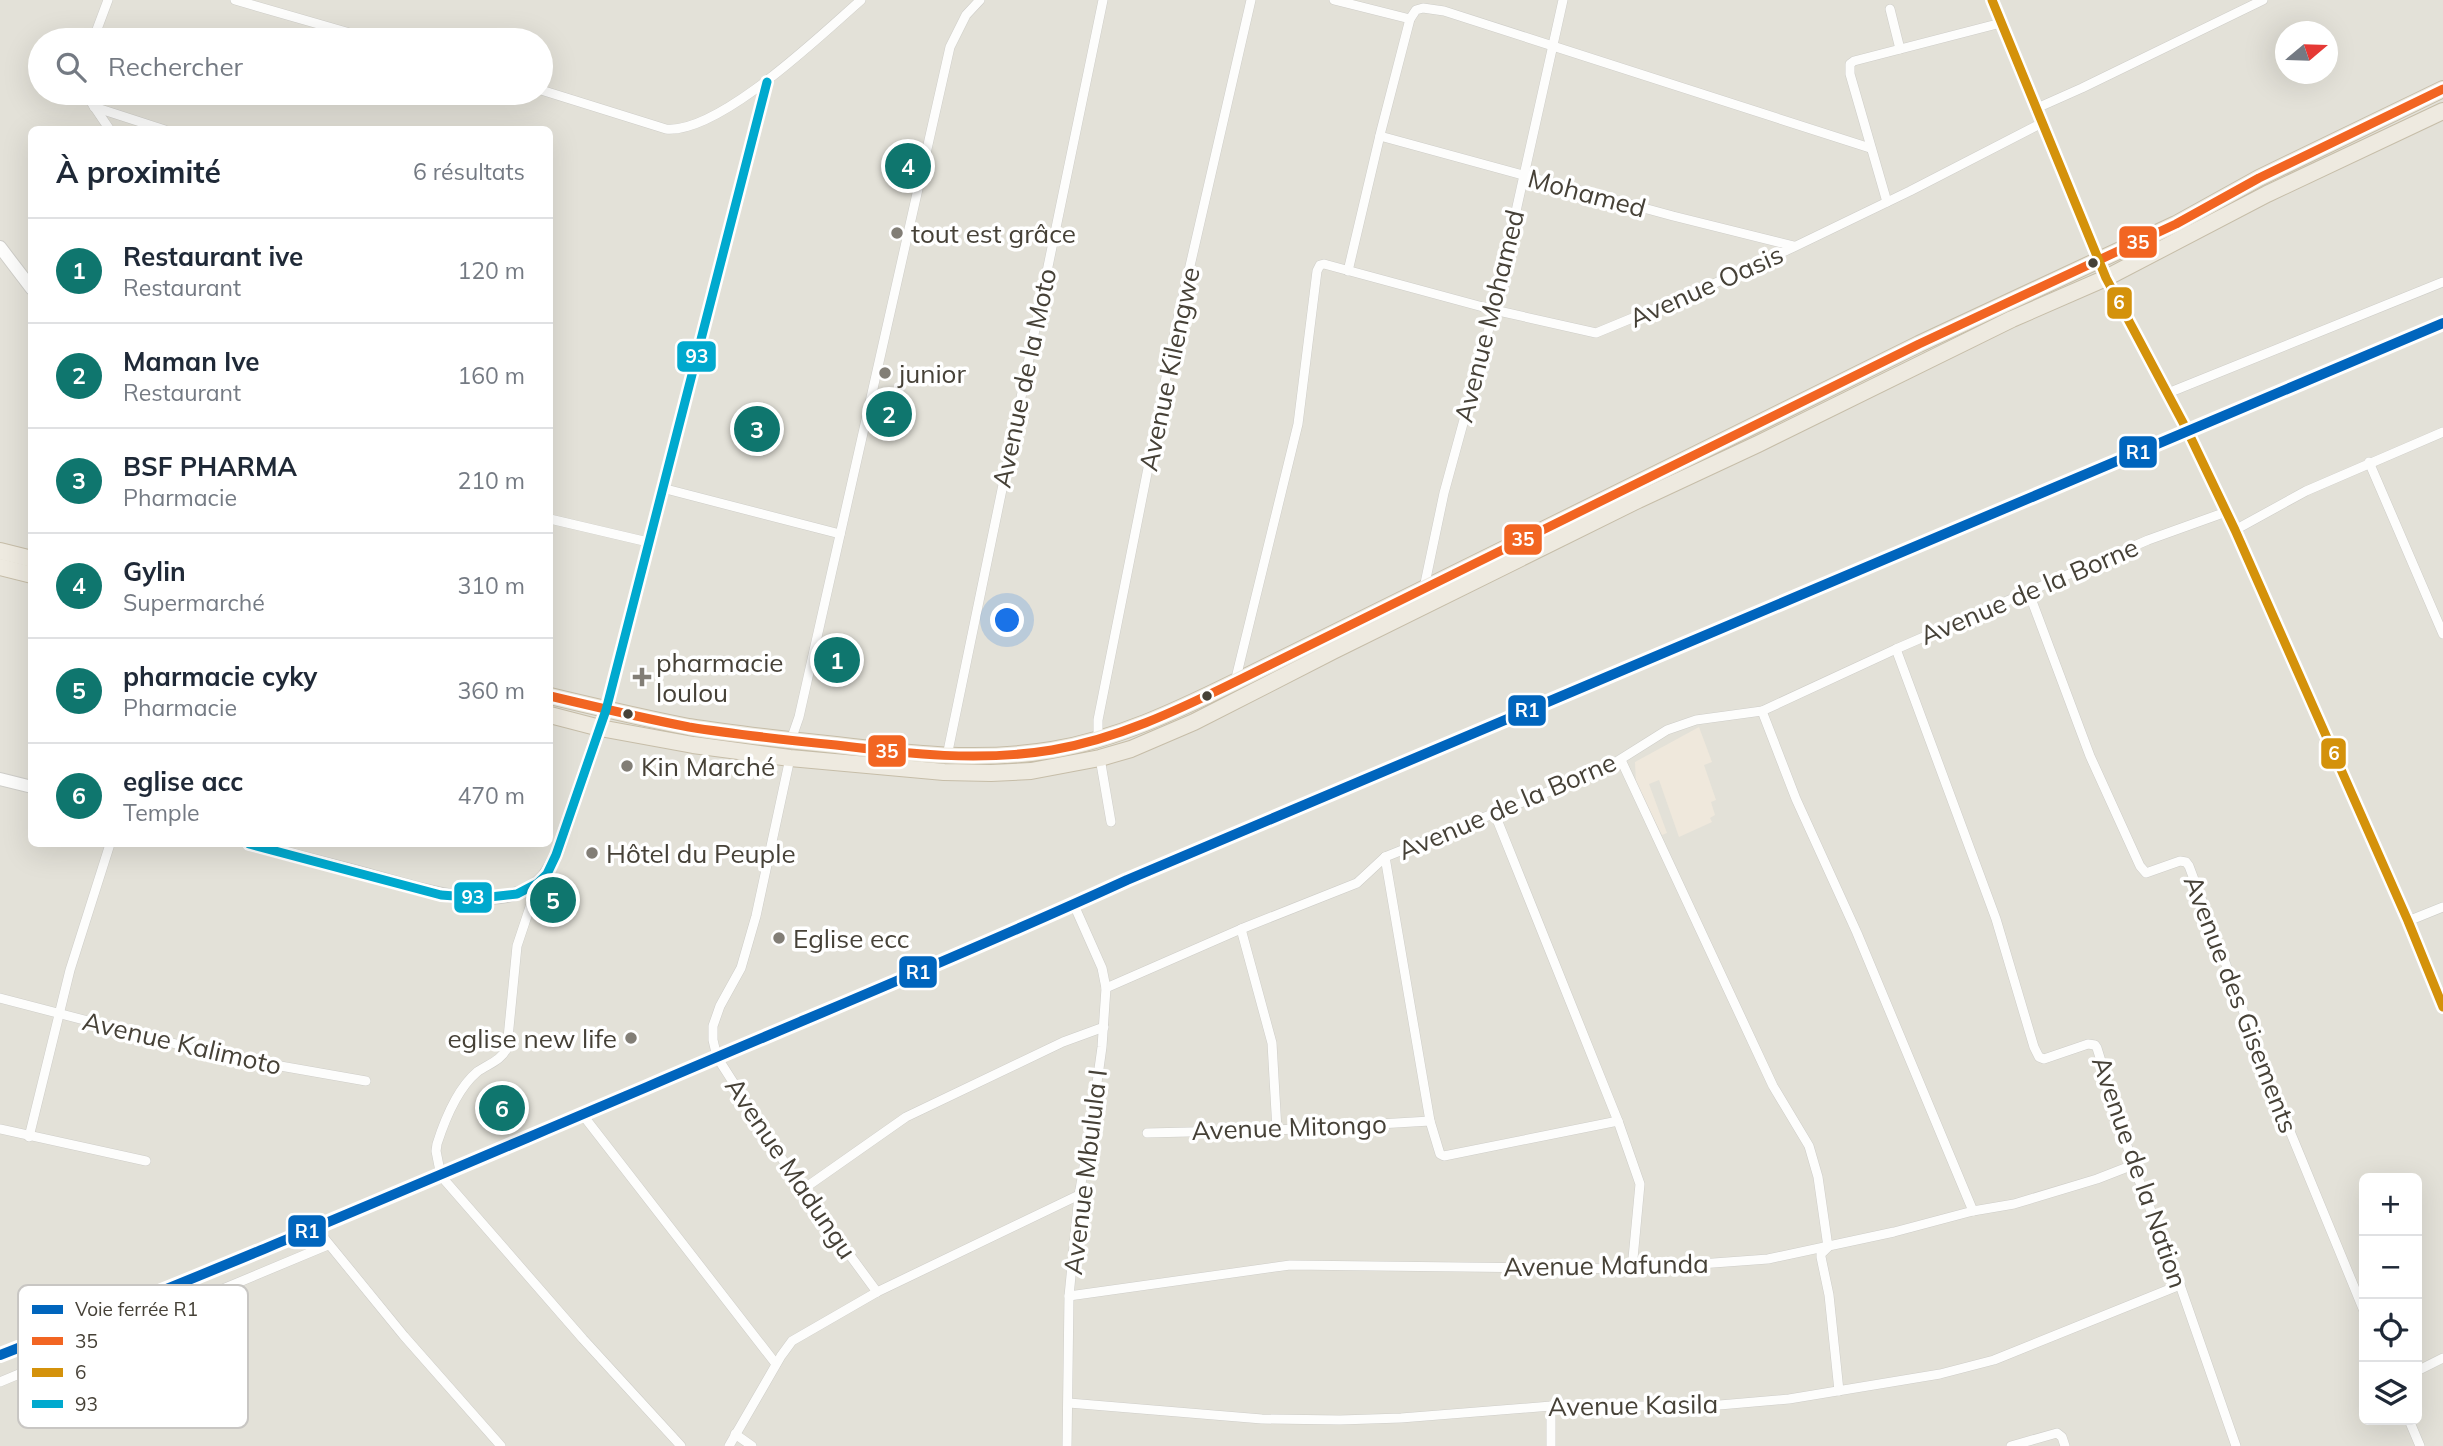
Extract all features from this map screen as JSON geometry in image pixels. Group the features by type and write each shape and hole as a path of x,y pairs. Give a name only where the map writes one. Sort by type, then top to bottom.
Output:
{"highway":[{"path":"553,697 689,727 947,756 1026,753 1098,739 1149,723 1750,430 1944,332 2176,224 2259,178 2443,89"},
{"path":"553,716 600,728 693,745 904,769 991,773 1031,771 1100,758 1194,722 1638,500 2012,319 2106,278 2267,194 2443,111"},
{"path":"0,551 28,558"},
{"path":"0,567 28,574"},
{"path":"1186,706 1194,722"}],"street":[{"path":"98,28 108,0"},
{"path":"234,0 251,2 335,28"},
{"path":"553,94 674,129 696,123 767,82 861,0"},
{"path":"791,740 799,717 950,47 966,15 980,0"},
{"name":"Avenue de la Moto","path":"947,756 1103,0"},
{"name":"Avenue Kilengwe","path":"1098,739 1098,720 1176,327 1251,0"},
{"path":"1334,0 1410,19"},
{"name":"Avenue Mohamed","path":"1424,588 1444,493 1494,310 1563,0"},
{"path":"1992,0 2106,278 2168,393 2235,530 2408,921 2443,1007"},
{"path":"2037,108 2263,0"},
{"path":"1348,271 1410,19 1416,10 1434,9 1552,44 1870,148"},
{"path":"1889,9 1900,49"},
{"path":"1886,202 1850,74 1850,64 2001,23"},
{"path":"260,847 442,895 502,897 517,894 538,883 547,874 606,710 767,82"},
{"path":"94,107 107,126"},
{"path":"94,107 153,126"},
{"name":"Avenue Oasis","path":"1235,682 1298,425 1317,271 1324,264 1494,310 1596,333 1698,291 1794,247 2044,122"},
{"name":"Mohamed","path":"1380,136 1794,247"},
{"path":"0,247 28,284"},
{"path":"2168,393 2443,282"},
{"path":"2235,530 2306,491 2443,432"},
{"path":"2369,462 2443,634"},
{"path":"662,488 840,534"},
{"name":"Avenue de la Borne","path":"1106,988 1241,929 1357,883 1385,857 1605,769 1651,738 1680,725 1762,710 2148,540 2226,512"},
{"path":"553,520 648,542"},
{"name":"Avenue des Gisements","path":"2029,593 2090,756 2142,869 2146,873 2180,861 2189,866 2271,1084 2359,1299"},
{"name":"Avenue de la Nation","path":"1896,649 1996,919 2036,1052 2044,1059 2088,1044 2095,1045 2133,1165 2180,1285 2236,1446"},
{"path":"1762,710 1797,799 1857,933 1973,1211"},
{"name":"Avenue Madungu","path":"790,758 756,916 741,968 720,1006 713,1035 717,1057 802,1189 877,1292"},
{"path":"1100,758 1111,822"},
{"path":"1621,760 1773,1086 1809,1146 1818,1177 1828,1247 1821,1257 1829,1295 1839,1391"},
{"path":"0,779 28,786"},
{"path":"1494,812 1618,1121 1640,1184 1632,1269"},
{"path":"29,1137 70,970 109,847"},
{"path":"1385,857 1430,1121 1438,1153 1444,1156 1618,1121"},
{"path":"538,883 517,946 507,1048 503,1056 477,1072 457,1097 437,1144 441,1176 583,1339 681,1446"},
{"name":"Avenue Mbulula I","path":"1067,1446 1069,1296 1079,1195 1104,1027 1106,988 1102,968 1074,905"},
{"path":"2408,921 2443,907"},
{"path":"1241,929 1272,1043 1277,1130"},
{"name":"Avenue Kalimoto","path":"0,998 218,1055 366,1081"},
{"path":"802,1189 906,1117 1063,1042 1104,1027"},
{"path":"582,1114 776,1364"},
{"name":"Avenue Mitongo","path":"1147,1133 1277,1130 1430,1121"},
{"path":"0,1129 146,1161"},
{"name":"Avenue Mafunda","path":"1069,1296 1290,1265 1632,1269 1768,1259 1973,1211 2014,1204 2133,1165"},
{"path":"729,1446 792,1341 877,1292 1079,1195"},
{"path":"315,1227 404,1336 501,1446"},
{"path":"232,1285 328,1245"},
{"name":"Avenue Kasila","path":"1069,1403 1262,1419 1340,1420 1551,1406 1708,1406 1789,1399 1941,1374 1994,1360 2180,1285"},
{"path":"2422,1368 2443,1358"},
{"path":"0,1382 18,1374"},
{"path":"1551,1406 1551,1446"},
{"path":"2411,1425 2420,1446"},
{"path":"2011,1446 2057,1433 2062,1437 2065,1446"},
{"path":"735,1434 752,1446"}],"shaded area":[{"path":"0,0 2443,0 2443,1446 0,1446"},
{"path":"1699,727 1712,762 1704,765 1716,800 1711,802 1715,815 1710,818 1712,822 1679,837 1659,780 1649,784 1667,833 1662,835 1636,785 1635,762"}],"rail line":[{"name":"R1","path":"175,1285 405,1190 1127,880 2443,323"},
{"name":"R1","path":"0,1355 18,1348"}],"transit line":[{"name":"6","path":"1992,0 2106,278 2188,432 2235,530 2408,921 2443,1007"},
{"name":"93","path":"260,847 441,895 481,898 517,894 538,883 547,874 606,710 767,82"},
{"name":"35","path":"553,697 689,727 917,754 1025,754 1100,739 1146,723 1213,693 1919,344 2176,224 2259,178 2443,89"}],"place":[{"name":"Gylin","path":"908,166"},
{"name":"tout est grâce","path":"897,233"},
{"name":"junior","path":"885,373"},
{"name":"Maman Ive","path":"889,414"},
{"name":"BSF PHARMA","path":"757,429"},
{"name":"Restaurant ive","path":"837,660"},
{"name":"pharmacie loulou","path":"642,677"},
{"name":"Kin Marché","path":"627,766"},
{"name":"Hôtel du Peuple","path":"592,853"},
{"name":"pharmacie cyky","path":"553,900"},
{"name":"Eglise ecc","path":"779,938"},
{"name":"eglise new life","path":"631,1038"},
{"name":"eglise acc","path":"502,1108"}]}
